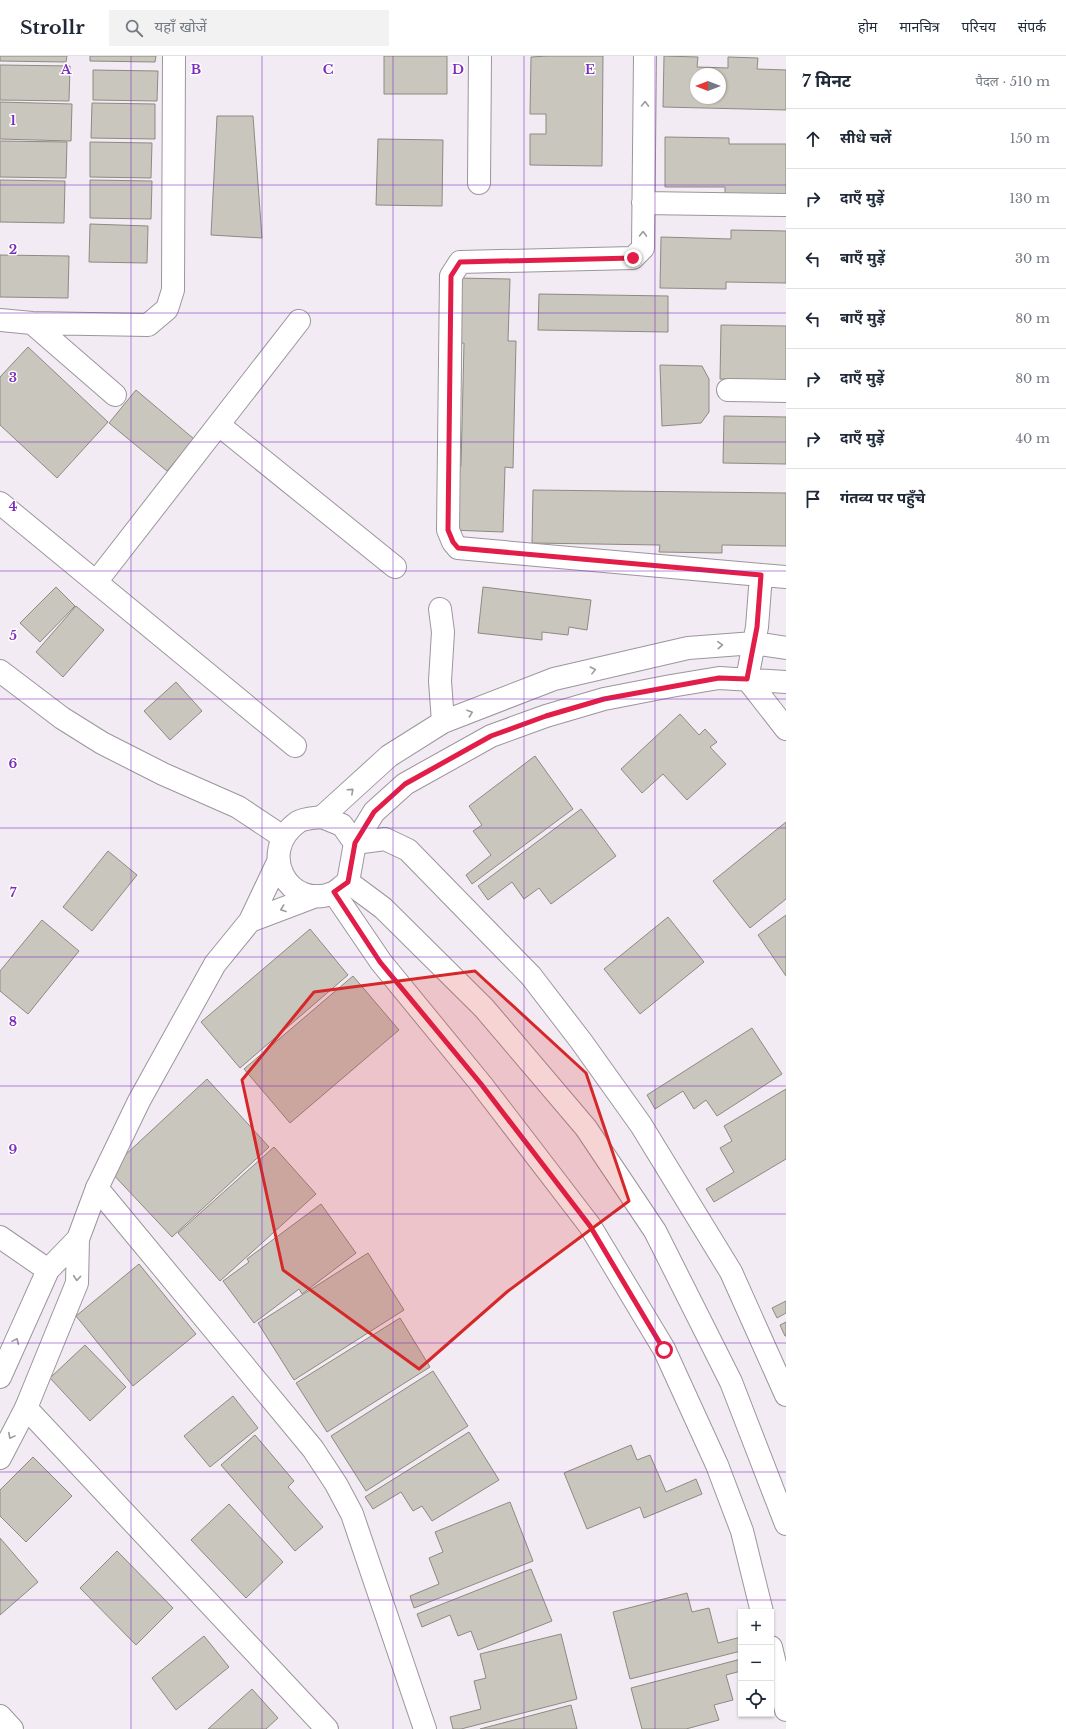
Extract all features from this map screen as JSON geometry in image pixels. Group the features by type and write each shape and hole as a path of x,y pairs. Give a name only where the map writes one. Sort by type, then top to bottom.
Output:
{"street":[{"path":"0,320 32,323 148,325 166,309 173,290 174,56"},
{"path":"479,183 480,56"},
{"path":"645,56 643,248 633,258 460,262 451,276 448,530 453,542 458,548 786,577"},
{"path":"644,203 786,205"},
{"path":"96,582 299,321"},
{"path":"32,323 115,395"},
{"path":"728,390 786,391"},
{"path":"218,425 395,567"},
{"path":"0,503 295,746"},
{"path":"761,575 754,643 747,679 785,726"},
{"path":"440,609 443,632 440,681 443,722"},
{"path":"322,817 389,756 443,722 478,710 554,679 688,648 754,643 786,648"},
{"path":"0,671 62,718 102,743 163,774 238,807 283,837"},
{"path":"250,921 333,890 355,843 374,812 405,784 491,736 546,716 604,699 719,678 786,682"},
{"path":"0,1458 26,1408 77,1283 78,1239 96,1188 140,1101 215,964 250,921 278,862 279,850 283,837 299,821 322,817 342,825 355,843"},
{"path":"355,843 385,839 408,850 531,976 581,1041 641,1125 731,1272 786,1396"},
{"path":"278,862 283,875 291,886 303,893 333,890 383,908 484,1008 586,1128 655,1231 731,1382 786,1524"},
{"path":"333,890 380,962 481,1084 590,1226 660,1343 717,1465 742,1531 761,1609"},
{"path":"96,1188 314,1449 336,1484 352,1514 425,1729"},
{"path":"0,1237 48,1270"},
{"path":"0,1377 48,1270 78,1239"},
{"path":"26,1408 327,1729"},
{"path":"774,1660 786,1710"},
{"path":"0,1716 12,1729"}],"highlighted area":[{"path":"475,971 586,1073 629,1201 508,1291 419,1369 283,1270 242,1080 314,992"}],"building":[{"path":"0,56 67,56 66,62 0,61"},
{"path":"90,56 156,56 155,62 90,61"},
{"path":"384,56 447,56 447,94 384,94"},
{"path":"603,56 602,166 530,165 530,134 546,134 546,114 530,114 531,57"},
{"path":"664,56 698,57 697,67 728,68 728,57 758,58 757,69 786,70 786,110 663,107"},
{"path":"0,65 70,66 69,101 0,100"},
{"path":"93,70 158,71 157,101 93,100"},
{"path":"0,102 72,104 71,141 0,139"},
{"path":"92,103 155,104 155,139 91,138"},
{"path":"217,116 253,116 262,238 211,235"},
{"path":"665,137 729,138 729,144 786,144 786,198 725,197 725,187 665,187"},
{"path":"378,139 443,140 442,206 376,205"},
{"path":"0,141 67,142 66,178 0,177"},
{"path":"90,142 152,143 151,178 90,177"},
{"path":"0,180 65,181 64,223 0,222"},
{"path":"90,180 152,181 151,219 90,218"},
{"path":"90,224 148,226 147,263 89,262"},
{"path":"731,230 786,231 786,283 726,282 726,289 660,288 661,237 731,239"},
{"path":"0,255 69,256 68,298 0,297"},
{"path":"456,278 510,279 508,341 516,341 513,468 505,467 503,532 450,530 452,466 461,466 464,343 454,343"},
{"path":"539,294 668,296 668,332 538,330"},
{"path":"721,325 786,326 786,380 720,379"},
{"path":"28,347 108,422 57,478 0,425 0,377"},
{"path":"660,365 702,366 709,379 709,412 701,423 662,426"},
{"path":"136,390 194,439 167,471 109,423"},
{"path":"724,416 786,417 786,464 723,463"},
{"path":"533,490 786,493 786,546 722,545 722,553 659,552 660,545 532,543"},
{"path":"56,587 75,606 40,642 20,623"},
{"path":"483,587 591,600 587,630 569,627 568,635 542,632 542,640 478,633"},
{"path":"76,606 104,630 63,677 36,652"},
{"path":"176,682 202,711 170,740 144,711"},
{"path":"680,714 699,735 705,729 717,742 710,747 726,764 687,800 663,774 642,793 621,769"},
{"path":"535,756 573,809 472,884 466,875 491,855 473,831 482,825 469,806"},
{"path":"581,809 616,856 551,904 539,888 524,899 512,882 488,900 478,886"},
{"path":"786,822 786,899 750,928 713,881"},
{"path":"108,851 137,875 92,931 63,907"},
{"path":"786,915 786,976 758,935"},
{"path":"668,917 704,962 640,1014 604,969"},
{"path":"42,920 79,951 28,1014 0,991 0,971"},
{"path":"310,929 348,975 240,1068 201,1022"},
{"path":"353,976 399,1030 290,1123 244,1069"},
{"path":"752,1028 782,1074 717,1116 706,1100 694,1109 683,1091 655,1109 647,1095"},
{"path":"207,1079 269,1147 172,1237 109,1170"},
{"path":"786,1089 786,1159 714,1202 706,1189 734,1172 720,1148 732,1141 724,1126"},
{"path":"274,1147 316,1194 220,1281 178,1233"},
{"path":"321,1204 356,1253 302,1294 299,1289 254,1323 223,1281 249,1262 247,1259"},
{"path":"368,1253 404,1310 294,1380 258,1323"},
{"path":"139,1264 196,1334 133,1386 76,1316"},
{"path":"786,1301 786,1313 777,1318 772,1308"},
{"path":"400,1318 430,1367 327,1432 296,1383"},
{"path":"786,1322 786,1336 785,1336 780,1325"},
{"path":"85,1345 126,1387 90,1421 50,1378"},
{"path":"433,1371 468,1426 366,1491 331,1436"},
{"path":"233,1396 258,1428 210,1467 184,1436"},
{"path":"469,1432 499,1480 432,1521 422,1506 413,1511 401,1492 373,1509 365,1497"},
{"path":"255,1435 294,1481 288,1487 323,1527 295,1551 221,1465"},
{"path":"631,1445 637,1460 650,1455 666,1492 696,1479 702,1494 644,1518 640,1507 587,1529 564,1473"},
{"path":"33,1457 72,1496 26,1542 0,1516 0,1490"},
{"path":"510,1502 533,1561 414,1608 410,1596 439,1584 429,1558 443,1552 435,1532"},
{"path":"229,1504 283,1562 246,1598 191,1540"},
{"path":"0,1538 38,1582 0,1615"},
{"path":"117,1551 173,1608 136,1645 80,1588"},
{"path":"531,1569 552,1621 478,1650 471,1631 458,1636 450,1615 422,1627 417,1614"},
{"path":"687,1593 692,1612 709,1608 718,1643 738,1638 738,1652 630,1679 613,1612"},
{"path":"561,1634 577,1699 461,1729 453,1729 450,1717 481,1709 474,1681 486,1678 480,1654"},
{"path":"204,1636 229,1667 176,1710 152,1678"},
{"path":"738,1660 738,1672 726,1675 733,1700 714,1705 719,1720 686,1729 642,1729 631,1688"},
{"path":"252,1689 278,1718 266,1729 208,1729"},
{"path":"571,1705 577,1729 480,1729"}],"route":[{"path":"633,258 460,262 451,276 448,530 453,542 458,548 761,575 757,627 747,679 719,678 604,699 546,716 491,736 405,784 374,812 355,843 348,882 334,892 360,934 380,962 481,1084 590,1226 664,1350"}]}
